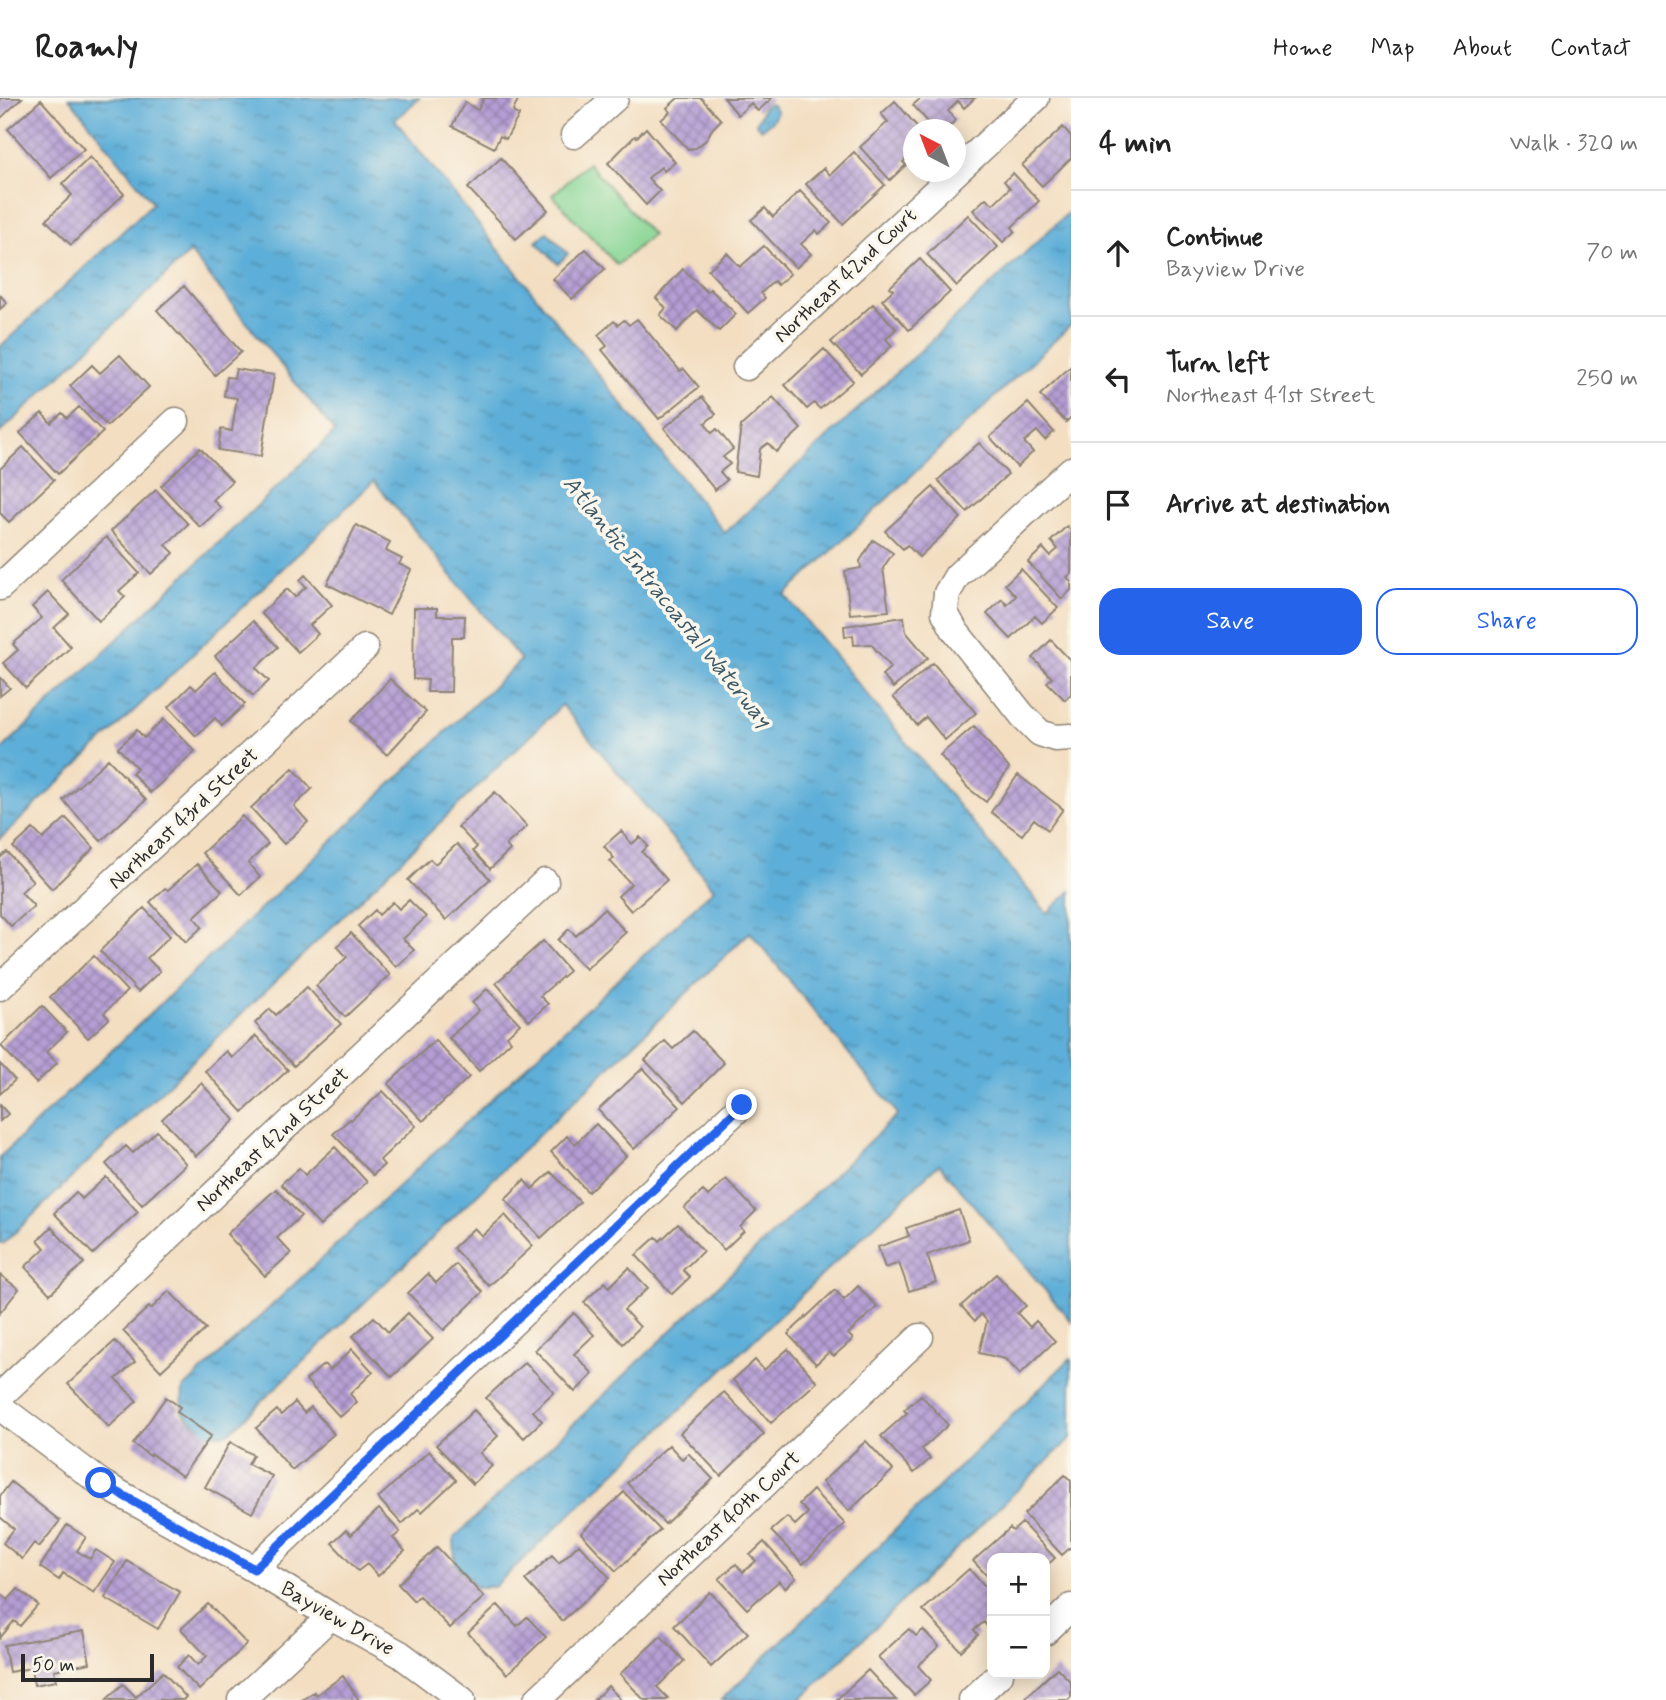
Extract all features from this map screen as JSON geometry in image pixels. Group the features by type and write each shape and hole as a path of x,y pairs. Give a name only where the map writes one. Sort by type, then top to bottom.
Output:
{"street":[{"path":"574,135 615,98"},
{"name":"Northeast 42nd Court","path":"746,367 1036,98"},
{"path":"0,587 176,421"},
{"path":"1071,470 957,576 947,593 945,613 955,631 1023,716 1040,733 1055,738 1071,737"},
{"name":"Northeast 43rd Street","path":"0,987 365,648"},
{"name":"Northeast 42nd Street","path":"0,1396 544,882"},
{"path":"254,1569 742,1105"},
{"name":"Northeast 40th Court","path":"537,1700 920,1337"},
{"name":"Bayview Drive","path":"0,1407 101,1483 400,1654 461,1700"},
{"path":"1050,1627 1071,1607"},
{"path":"241,1700 331,1616"},
{"path":"972,1700 995,1679"}],"green space":[{"path":"588,163 652,235 617,265 552,195"}],"water":[{"name":"Atlantic Intracoastal Waterway","path":"69,98 419,98 395,120 725,533 1071,210 1071,325 785,595 1047,913 1071,891 1071,1321 939,1164 494,1587 476,1587 455,1563 454,1538 898,1114 750,932 229,1433 207,1435 182,1412 183,1389 714,889 562,705 0,1244 0,1157 521,660 374,481 0,839 0,751 335,432 190,252 0,433 0,347 153,203"},
{"path":"769,104 777,112 772,121 761,129 756,124 763,108"},
{"path":"547,232 568,254 558,264 536,242"},
{"path":"1071,1358 1071,1438 800,1700 721,1700"}],"building":[{"path":"0,98 22,98 0,119"},
{"path":"484,98 519,98 513,110 519,115 506,139 500,136 494,148 452,126 465,102 478,110"},
{"path":"678,98 701,98 721,120 706,140 696,148 688,149 661,120 670,112 667,108"},
{"path":"724,98 772,98 758,111 751,103 738,115"},
{"path":"921,98 975,98 964,108 958,101 948,111 955,119 925,119 913,105"},
{"path":"41,100 84,149 51,178 8,129"},
{"path":"895,101 911,119 903,119 903,168 890,180 860,147 888,122 881,114"},
{"path":"1063,127 1071,136 1071,158 1042,186 1022,165"},
{"path":"646,128 675,162 664,171 661,167 648,178 660,191 646,205 608,163"},
{"path":"854,152 885,185 843,224 806,184 824,168 830,175"},
{"path":"90,157 124,194 71,245 46,220 72,195 62,184"},
{"path":"501,158 548,210 516,239 468,188"},
{"path":"1013,173 1039,201 1012,227 1015,231 1003,242 973,210 986,198 993,204 1010,188 1004,181"},
{"path":"800,191 831,223 819,234 816,230 801,244 811,254 796,268 751,220 765,208 773,217"},
{"path":"968,215 998,247 957,286 927,254"},
{"path":"764,246 790,274 778,285 774,281 761,293 765,298 748,313 708,270 727,253 740,267"},
{"path":"586,249 605,269 572,299 553,279"},
{"path":"920,259 950,292 909,330 882,300 893,290 890,287"},
{"path":"683,269 707,292 710,289 736,314 719,331 697,310 677,331 660,315 666,308 656,298"},
{"path":"184,286 241,352 215,375 157,310"},
{"path":"0,295 7,303 0,309"},
{"path":"873,304 896,329 886,339 892,346 861,374 831,342"},
{"path":"637,319 680,371 684,369 699,387 659,419 602,350 607,346 598,335 614,321 618,325 624,320 629,325"},
{"path":"824,349 853,381 820,409 814,403 807,409 785,385"},
{"path":"120,355 149,387 107,426 70,386 92,365 100,373"},
{"path":"1071,366 1071,417 1066,422 1040,395"},
{"path":"236,369 274,375 261,456 218,450 221,429 232,431 237,398 224,396 227,377 234,378"},
{"path":"702,397 716,414 705,423 712,433 717,429 733,449 723,457 730,464 720,472 727,480 715,490 664,428"},
{"path":"773,397 801,429 776,452 768,443 760,449 757,476 735,472 741,426"},
{"path":"1028,403 1054,432 1045,440 1037,431 1024,442 1033,452 1017,467 990,437"},
{"path":"79,407 103,432 58,474 20,433 42,413 51,423 62,413 67,418"},
{"path":"979,443 1008,474 967,512 938,480"},
{"path":"23,447 54,480 9,522 0,513 0,469"},
{"path":"200,448 232,481 213,500 221,508 200,527 161,486"},
{"path":"933,487 961,518 919,557 907,545 903,549 885,531"},
{"path":"156,490 188,524 166,545 174,553 151,574 111,531"},
{"path":"356,525 390,542 386,551 402,559 399,564 411,570 389,615 327,584"},
{"path":"1067,526 1071,531 1071,574 1067,577 1071,582 1071,590 1062,599 1028,562 1043,548 1050,556 1058,549 1051,541"},
{"path":"106,537 139,573 119,591 125,597 99,621 61,580"},
{"path":"873,540 893,553 883,568 889,611 850,614 845,571 861,568 860,561"},
{"path":"1021,569 1058,608 1042,623 1035,616 1011,639 987,614 1002,599 1007,605 1016,596 1005,584"},
{"path":"305,575 332,605 310,625 318,634 298,652 261,613 287,589 295,597 306,587 300,580"},
{"path":"48,592 69,614 54,628 71,647 26,688 3,663 18,650 13,644 42,618 32,607"},
{"path":"414,608 437,608 437,616 465,616 464,637 452,637 451,692 427,692 428,680 413,679"},
{"path":"904,617 906,632 928,658 893,688 882,675 891,667 871,644 854,645 853,635 845,637 844,626"},
{"path":"253,621 278,647 256,668 269,681 253,696 215,656"},
{"path":"1051,640 1071,661 1071,694 1065,700 1047,682 1052,678 1033,658"},
{"path":"933,663 976,713 945,740 926,717 917,725 893,697"},
{"path":"215,672 245,704 222,726 215,718 196,736 169,707 191,685 196,690"},
{"path":"0,677 10,688 0,696"},
{"path":"390,679 426,712 387,755 351,721"},
{"path":"164,719 195,751 150,793 132,773 137,768 118,748 137,730 144,738"},
{"path":"974,726 1009,768 986,802 968,788 940,755"},
{"path":"108,759 146,800 101,841 63,800"},
{"path":"293,768 312,789 294,806 308,822 284,844 251,808"},
{"path":"1018,775 1063,809 1048,830 1034,819 1022,835 991,812"},
{"path":"495,792 527,826 506,845 510,850 490,869 473,851 477,847 458,827"},
{"path":"242,816 268,844 248,863 260,877 241,895 202,853"},
{"path":"66,818 94,848 52,889 13,847 33,829 43,839"},
{"path":"621,831 632,844 640,837 648,846 642,852 667,880 631,911 618,896 631,884 610,861 614,858 604,846"},
{"path":"457,844 490,879 446,920 408,880 430,859 435,864"},
{"path":"7,852 33,881 21,892 34,906 11,926 0,914 0,858"},
{"path":"197,864 222,891 194,917 202,927 186,942 150,902"},
{"path":"409,900 426,917 403,939 414,950 396,967 358,926 375,910 379,915 393,902 399,909"},
{"path":"144,908 170,936 147,958 160,971 138,992 100,951"},
{"path":"604,909 626,932 586,969 558,940 569,929 576,936"},
{"path":"351,933 390,975 345,1017 316,986 347,957 337,946"},
{"path":"543,941 569,971 540,996 548,1004 529,1021 496,983"},
{"path":"94,956 127,991 104,1013 109,1019 88,1038 50,997"},
{"path":"307,987 341,1024 294,1066 255,1023 270,1009 276,1015"},
{"path":"487,989 520,1024 507,1036 511,1041 479,1071 449,1038 479,1010 472,1003"},
{"path":"42,1006 67,1032 46,1052 57,1063 36,1083 1,1046"},
{"path":"693,1031 724,1063 685,1102 645,1060 665,1041 673,1049"},
{"path":"256,1036 288,1070 243,1112 205,1071 226,1051 232,1058"},
{"path":"435,1040 469,1077 423,1121 388,1084"},
{"path":"0,1064 15,1080 0,1094"},
{"path":"643,1068 680,1107 634,1149 598,1110"},
{"path":"201,1083 235,1120 196,1156 162,1119"},
{"path":"383,1091 416,1126 380,1160 384,1165 373,1175 333,1134"},
{"path":"0,1105 8,1114 0,1121"},
{"path":"596,1124 626,1156 588,1192 551,1152 567,1136 575,1144"},
{"path":"157,1131 186,1164 142,1205 106,1164 126,1146 133,1153"},
{"path":"335,1147 367,1182 320,1226 281,1184 299,1168 305,1175"},
{"path":"551,1172 580,1202 541,1238 505,1199 524,1180 532,1189"},
{"path":"106,1177 138,1212 93,1254 54,1213 76,1192 82,1199"},
{"path":"726,1179 756,1211 740,1227 744,1231 724,1250 684,1208 703,1191 708,1196"},
{"path":"276,1189 301,1216 277,1238 291,1253 265,1276 227,1234"},
{"path":"959,1210 969,1240 927,1255 936,1282 909,1291 899,1263 885,1268 878,1247 909,1236 906,1228"},
{"path":"505,1215 533,1246 489,1286 453,1248 474,1228 482,1236"},
{"path":"678,1224 703,1251 683,1270 690,1277 672,1294 636,1255 656,1237 660,1241"},
{"path":"51,1227 84,1263 50,1294 25,1267 45,1248 38,1240"},
{"path":"456,1264 483,1292 444,1330 408,1293 428,1274 436,1283"},
{"path":"629,1268 648,1288 624,1310 640,1327 623,1344 584,1302 605,1282 609,1287"},
{"path":"996,1274 1026,1306 1017,1313 1030,1327 1036,1321 1055,1341 1020,1374 1005,1359 979,1353 987,1321 981,1314 975,1321 961,1306"},
{"path":"0,1275 19,1289 0,1313"},
{"path":"858,1286 877,1307 848,1334 853,1339 834,1356 829,1352 816,1364 788,1334 835,1290 844,1300"},
{"path":"169,1291 206,1329 161,1371 123,1331"},
{"path":"408,1313 433,1339 392,1377 353,1336 374,1317 388,1332"},
{"path":"574,1313 594,1335 574,1354 593,1374 575,1392 535,1350"},
{"path":"115,1341 135,1362 116,1379 137,1401 109,1427 68,1384"},
{"path":"352,1349 373,1372 350,1394 357,1402 340,1417 306,1380 324,1364 330,1370"},
{"path":"788,1349 817,1382 771,1423 733,1380 755,1360 764,1370"},
{"path":"525,1362 554,1392 533,1411 542,1421 524,1438 486,1398"},
{"path":"724,1392 764,1434 721,1476 680,1433"},
{"path":"921,1395 948,1425 922,1449 930,1459 914,1473 881,1436 907,1413 904,1410"},
{"path":"166,1397 180,1407 177,1412 211,1436 182,1476 133,1444"},
{"path":"295,1402 304,1413 311,1407 334,1434 292,1470 256,1428 277,1410 281,1415"},
{"path":"474,1410 498,1436 480,1453 492,1466 473,1484 436,1445"},
{"path":"866,1441 893,1470 849,1511 822,1482"},
{"path":"230,1442 253,1455 248,1464 272,1476 252,1513 205,1487"},
{"path":"669,1445 682,1459 688,1453 713,1479 665,1524 627,1483"},
{"path":"429,1451 456,1480 422,1512 418,1509 402,1524 378,1498"},
{"path":"1065,1475 1071,1481 1071,1547 1062,1555 1024,1514"},
{"path":"11,1482 60,1521 39,1547 34,1543 22,1559 3,1543 14,1529 0,1517 0,1496"},
{"path":"813,1490 845,1524 803,1564 771,1531 787,1517 795,1525 808,1513 799,1504"},
{"path":"624,1492 660,1530 616,1571 581,1533"},
{"path":"379,1509 400,1532 393,1538 405,1551 378,1576 367,1564 358,1571 332,1543 346,1530 351,1535"},
{"path":"1022,1523 1055,1558 1050,1562 1050,1553 987,1553 987,1576 973,1561 1010,1528 1013,1531"},
{"path":"67,1525 86,1537 77,1551 90,1559 96,1550 115,1562 94,1593 63,1573 59,1580 40,1567"},
{"path":"764,1542 796,1578 785,1588 779,1581 747,1609 719,1579 736,1564 743,1572 756,1561 750,1555"},
{"path":"579,1544 610,1578 562,1621 525,1580 552,1555 559,1563"},
{"path":"437,1547 484,1597 450,1628 419,1596 414,1601 398,1584"},
{"path":"127,1561 180,1592 158,1629 105,1598"},
{"path":"969,1569 987,1589 987,1626 984,1622 974,1630 978,1635 961,1651 923,1610"},
{"path":"18,1589 38,1605 20,1626 14,1621 0,1638 0,1593 8,1600"},
{"path":"710,1592 748,1633 711,1667 674,1626"},
{"path":"208,1604 247,1644 199,1690 177,1667 189,1655 198,1665 207,1656 181,1629"},
{"path":"498,1605 517,1626 527,1617 546,1637 507,1674 468,1633"},
{"path":"909,1629 916,1636 923,1630 939,1646 918,1666 931,1680 914,1695 878,1657"},
{"path":"84,1631 90,1663 54,1670 56,1681 34,1685 31,1668 9,1672 4,1645"},
{"path":"661,1636 684,1661 657,1687 668,1698 666,1700 644,1700 620,1674"},
{"path":"1057,1668 1071,1682 1071,1697 1068,1700 1023,1700 1045,1679 1050,1679 1050,1675"},
{"path":"868,1670 896,1700 836,1700"},
{"path":"163,1672 186,1697 183,1700 106,1700 123,1684 136,1697"},
{"path":"343,1676 359,1700 302,1700 314,1692 316,1695"},
{"path":"608,1686 621,1700 594,1700"}],"route":[{"path":"101,1483 254,1569 742,1105"}]}
